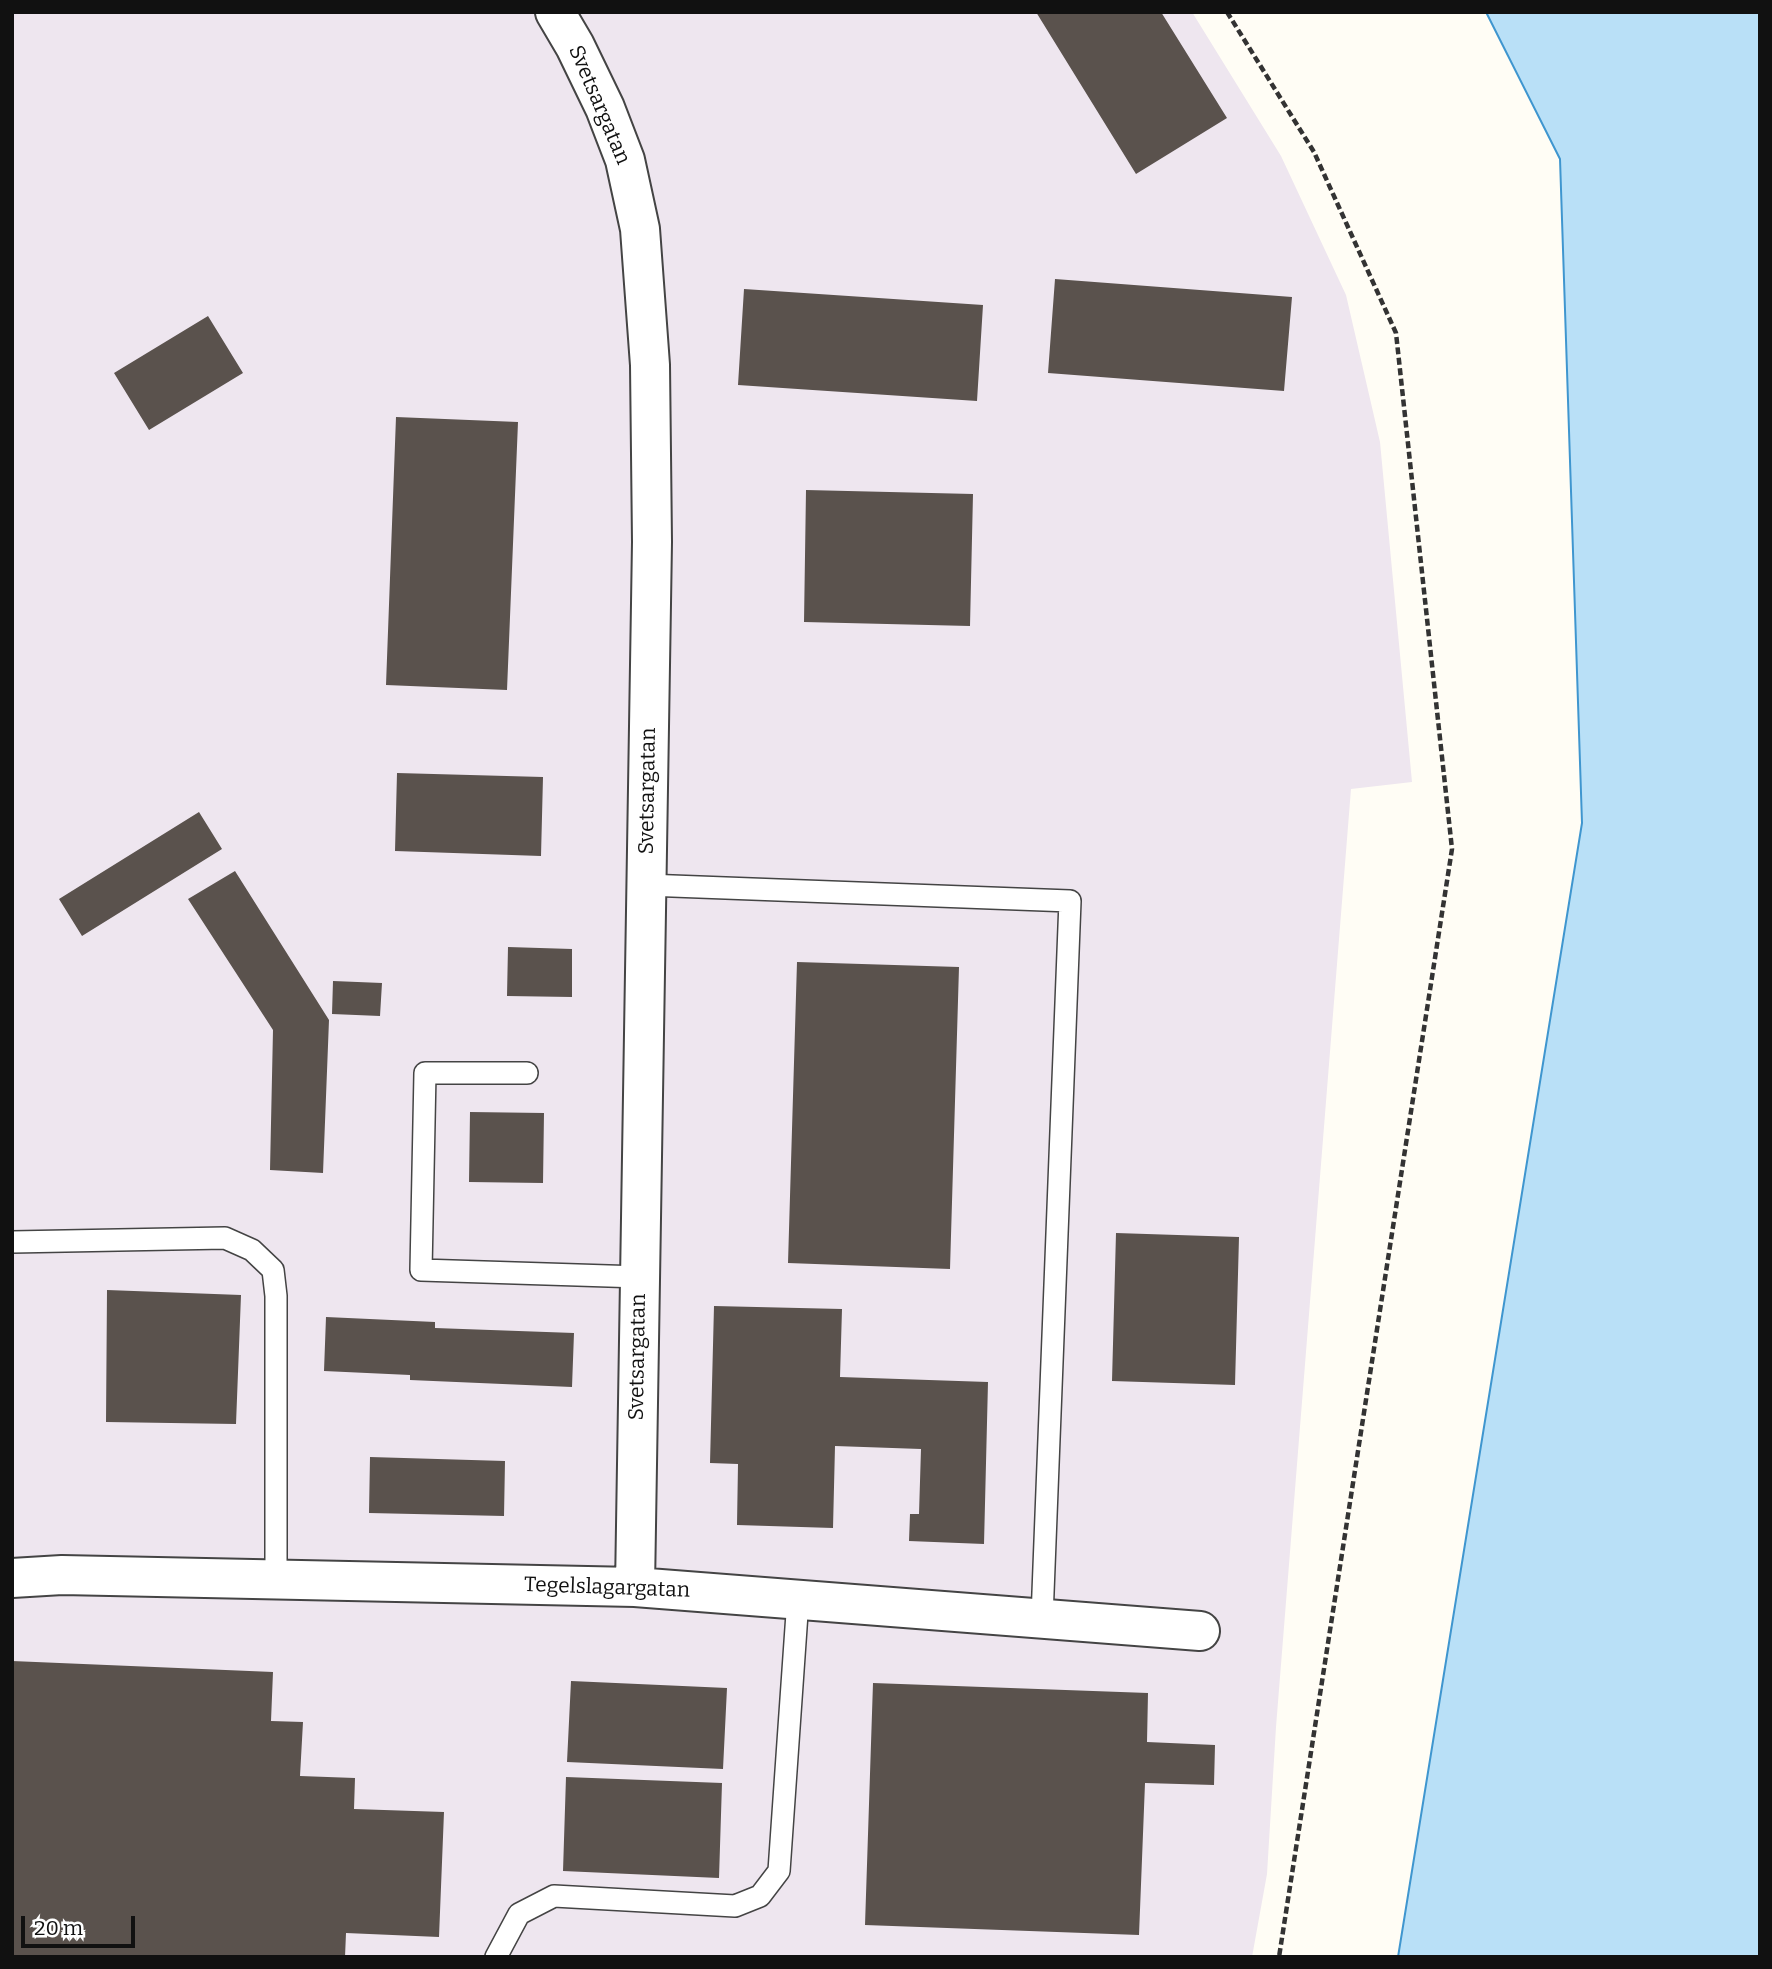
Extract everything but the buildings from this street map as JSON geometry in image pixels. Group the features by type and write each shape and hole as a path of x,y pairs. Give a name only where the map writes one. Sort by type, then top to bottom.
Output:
{"street":[{"name":"Svetsargatan","path":"555,12 605,108 625,160 640,229 650,365 652,542 635,1587"},
{"name":"Tegelslagargatan","path":"12,1578 62,1575 635,1587 1200,1631"}],"lane":[{"path":"646,885 1070,901 1042,1618"},
{"path":"527,1073 425,1073 421,1270 640,1278"},
{"path":"12,1242 225,1238 252,1250 273,1270 276,1296 276,1579"},
{"path":"496,1957 519,1914 554,1896 734,1906 760,1896 779,1871 798,1599"}],"path":[{"path":"1227,12 1314,152 1396,332 1452,849 1279,1957"}],"shaded area":[{"path":"12,12 1192,12 1281,156 1346,295 1380,442 1412,782 1351,789 1276,1727 1267,1874 1252,1957 12,1957"}],"water":[{"path":"1486,12 1760,12 1760,1957 1398,1957 1582,823 1560,159"}]}
